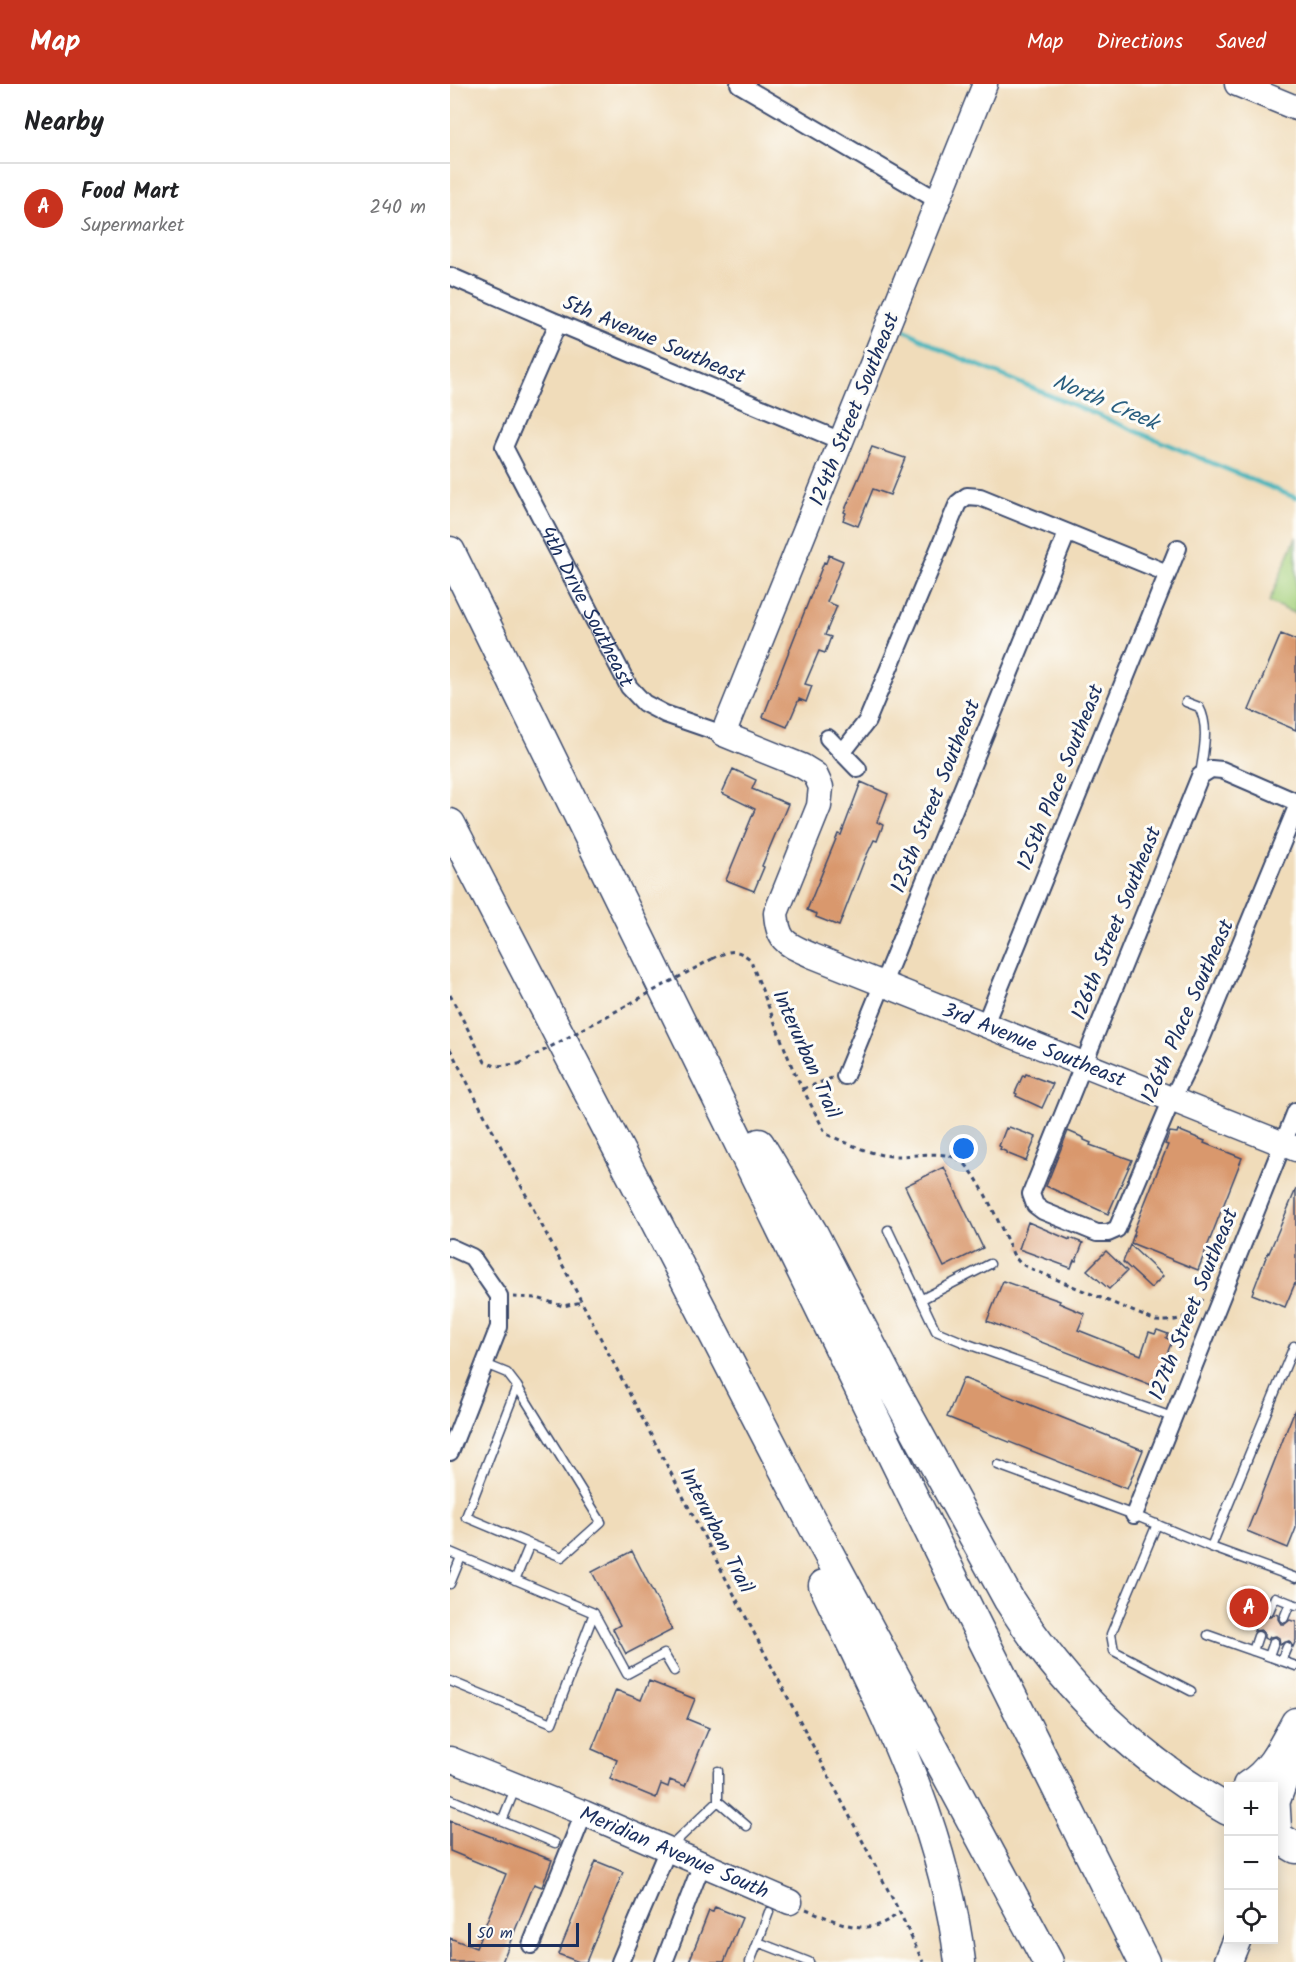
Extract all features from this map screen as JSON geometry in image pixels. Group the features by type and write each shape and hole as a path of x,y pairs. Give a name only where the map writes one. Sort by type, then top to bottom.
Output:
{"highway":[{"path":"450,552 965,1603 1144,1962"},
{"path":"450,824 811,1521 1048,1962"},
{"path":"653,966 813,1234 889,1381 1027,1629 1050,1660 1093,1709 1130,1743 1187,1786 1224,1808"},
{"path":"811,1521 820,1576 901,1749 932,1830 949,1893 960,1962"},
{"path":"1255,1782 1269,1769 1296,1723"},
{"path":"1187,1786 1224,1792"}],"main road":[{"path":"1283,1837 1276,1802 1296,1747"},
{"path":"1228,1962 1235,1944"}],"street":[{"path":"739,84 938,200"},
{"name":"124th Street Southeast","path":"723,734 984,84"},
{"path":"1237,84 1296,108"},
{"name":"5th Avenue Southeast","path":"450,276 841,441"},
{"name":"4th Drive Southeast","path":"558,323 504,447 628,687 644,703 665,714 723,734 802,766 815,774 821,787 819,806 776,913 777,931"},
{"path":"842,753 867,721 958,502 968,496 980,497 1167,573"},
{"name":"125th Street Southeast","path":"845,1076 1067,533"},
{"name":"125th Place Southeast","path":"985,1024 1178,548"},
{"path":"828,738 858,769"},
{"path":"1200,776 1211,769 1222,770 1296,802"},
{"name":"126th Street Southeast","path":"1117,1229 1108,1233 1097,1233 1043,1211 1035,1205 1031,1194 1200,776"},
{"name":"126th Place Southeast","path":"1117,1229 1172,1099 1198,1047 1296,809"},
{"name":"3rd Avenue Southeast","path":"777,931 788,944 813,956 1289,1146"},
{"name":"127th Street Southeast","path":"1134,1515 1172,1417 1289,1146 1296,1111"},
{"path":"450,1247 472,1257 499,1296 499,1327 450,1452"},
{"name":"Meridian Avenue South","path":"450,1759 702,1864 779,1907"},
{"path":"531,1945 584,1813"},
{"path":"620,1962 668,1849"},
{"path":"664,1962 702,1864"}],"lane":[{"path":"1186,702 1199,707 1204,715 1206,728 1200,776"},
{"path":"888,1230 936,1331 1172,1417"},
{"path":"922,1299 990,1264"},
{"path":"1211,1547 1294,1346 1296,1347"},
{"path":"485,1364 507,1373 517,1386 601,1522 562,1557 466,1517 517,1386"},
{"path":"998,1465 1296,1578"},
{"path":"1157,1524 1111,1634 1114,1651 1191,1691"},
{"path":"515,1580 530,1544"},
{"path":"450,1552 594,1613 627,1674 664,1654 674,1671"},
{"path":"450,1584 461,1557"},
{"path":"1269,1611 1275,1597 1293,1604 1284,1618"},
{"path":"450,1681 552,1723 594,1613"},
{"path":"1208,1635 1296,1666"},
{"path":"1253,1651 1258,1636"},
{"path":"1269,1656 1274,1642"},
{"path":"1281,1661 1287,1647"},
{"path":"668,1849 718,1801 718,1771"},
{"path":"502,1821 517,1786"},
{"path":"450,1799 555,1843"},
{"path":"718,1801 747,1826"},
{"path":"750,1962 758,1942 779,1907"},
{"path":"758,1942 809,1962"}],"path":[{"name":"Interurban Trail","path":"450,995 485,1062 496,1066 519,1064 730,950 742,953 750,959 794,1072 826,1134 878,1154 901,1157 945,1154 962,1160 973,1173 1014,1256 1020,1263 1156,1321 1174,1322 1191,1313 1206,1293"},
{"name":"Interurban Trail","path":"450,1049 900,1913 923,1962"},
{"path":"803,1089 823,1080 845,1076"},
{"path":"499,1296 537,1298 563,1306 582,1302"},
{"name":"Meridian Avenue South","path":"779,1907 861,1928 876,1926 900,1913"}],"green space":[{"path":"1296,537 1296,614 1269,602"}],"building":[{"path":"872,447 905,458 890,495 873,489 858,526 843,520 846,513 844,512"},
{"path":"829,555 843,561 827,602 837,606 825,635 831,637 825,653 819,651 805,684 812,686 806,702 799,699 787,727 763,717 824,562 826,563"},
{"path":"1281,634 1296,640 1296,730 1249,710"},
{"path":"733,769 756,780 752,789 788,804 754,891 726,880 755,809 722,793"},
{"path":"861,782 888,794 877,822 883,825 877,841 874,840 864,861 839,926 816,917 817,914 807,910 838,834 841,835"},
{"path":"1026,1074 1053,1084 1042,1108 1016,1096 1015,1093 1023,1075"},
{"path":"1009,1127 1036,1137 1026,1161 1000,1149 1006,1128"},
{"path":"1178,1130 1242,1158 1198,1270 1131,1243 1168,1145 1165,1144 1170,1132 1177,1133"},
{"path":"1068,1131 1084,1138 1091,1143 1090,1145 1132,1160 1108,1214 1046,1186"},
{"path":"944,1167 983,1248 944,1267 905,1186"},
{"path":"1296,1189 1296,1281 1285,1307 1252,1294"},
{"path":"1028,1222 1070,1240 1070,1238 1083,1243 1071,1268 1019,1249"},
{"path":"1130,1245 1163,1276 1151,1288 1123,1262"},
{"path":"1106,1251 1127,1271 1109,1289 1087,1270"},
{"path":"1003,1281 1060,1301 1059,1303 1085,1314 1078,1330 1141,1355 1149,1332 1155,1334 1157,1330 1168,1334 1166,1338 1172,1341 1154,1386 987,1321"},
{"path":"963,1378 1143,1450 1127,1489 947,1417"},
{"path":"1295,1409 1296,1528 1288,1548 1247,1531"},
{"path":"632,1551 672,1630 626,1654 613,1629 620,1625 592,1572"},
{"path":"1246,1589 1264,1596 1259,1607 1263,1609 1266,1617 1278,1615 1281,1624 1290,1620 1296,1622 1296,1640 1293,1647 1289,1641 1280,1644 1276,1636 1268,1640 1264,1638 1261,1630 1254,1631 1255,1629 1234,1620"},
{"path":"649,1681 695,1699 687,1719 709,1728 685,1786 670,1780 668,1787 661,1784 656,1798 610,1779 617,1760 592,1749 616,1690 641,1700"},
{"path":"450,1821 552,1860 542,1887 534,1884 502,1962 450,1962 450,1938 476,1948 506,1874 450,1851"},
{"path":"596,1861 623,1872 586,1962 579,1962 558,1954"},
{"path":"715,1907 742,1918 724,1962 689,1962 709,1911 713,1912"}],"waterway":[{"name":"North Creek","path":"905,330 944,351 1296,498"}],"place":[{"name":"Food Mart","path":"1249,1608"}]}
